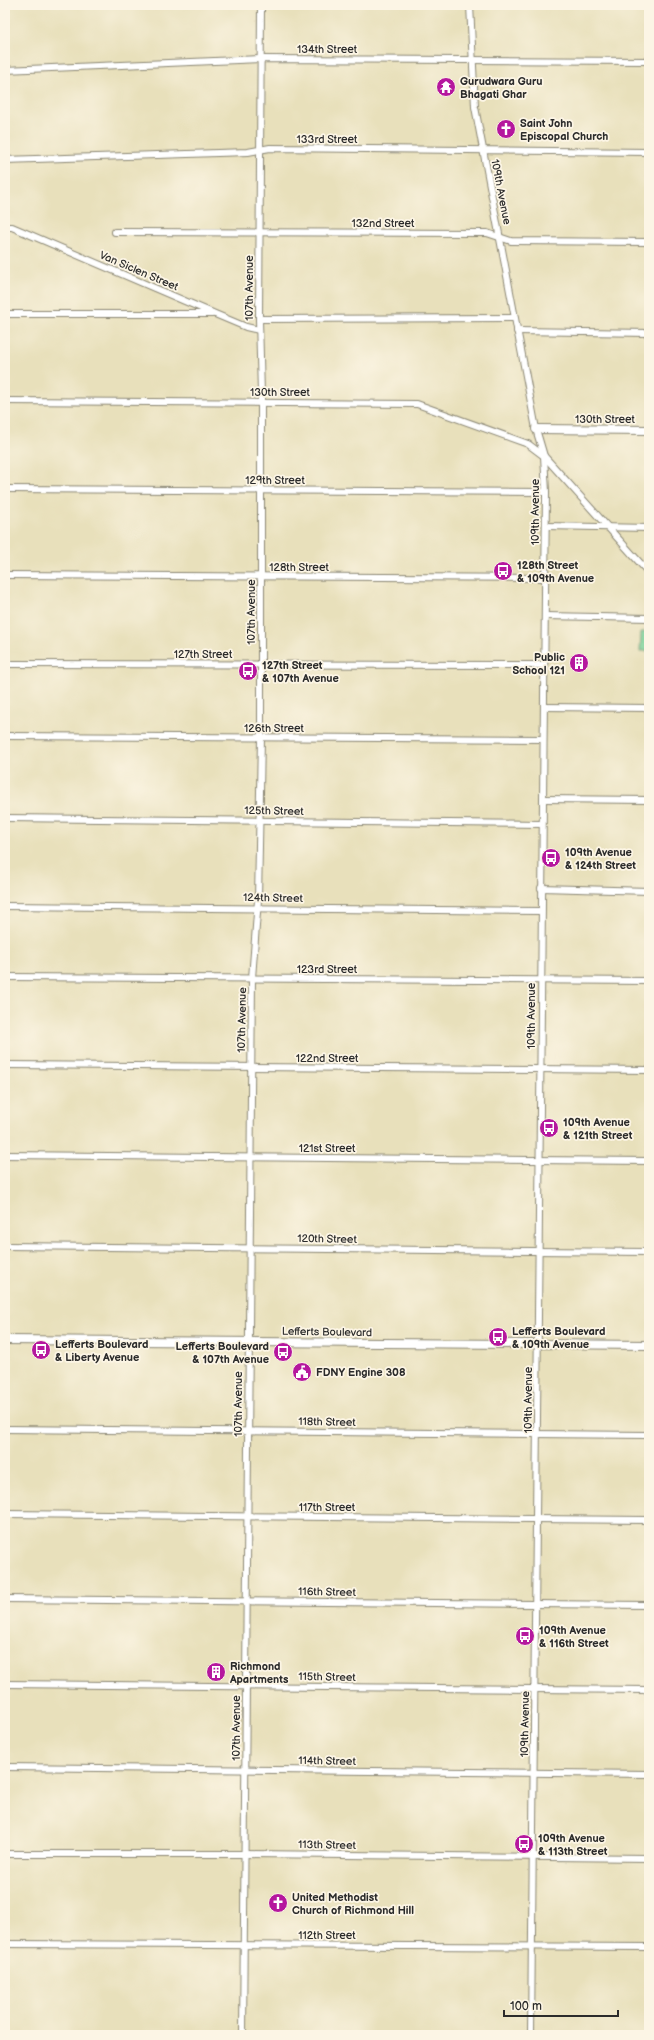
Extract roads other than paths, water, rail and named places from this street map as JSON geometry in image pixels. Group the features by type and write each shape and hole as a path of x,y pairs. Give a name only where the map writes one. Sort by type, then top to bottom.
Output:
{"street":[{"name":"107th Avenue","path":"243,2035 252,978 257,908 260,821 262,490 259,232 261,5"},
{"name":"109th Avenue","path":"470,5 475,108 536,429 544,456 546,492 541,888 542,980 534,1857 531,2035"},
{"name":"134th Street","path":"5,70 261,59 649,61"},
{"name":"133rd Street","path":"5,160 248,152 260,150 649,152"},
{"name":"Van Siclen Street","path":"8,227 246,327 259,330"},
{"name":"132nd Street","path":"115,232 486,233 511,241 649,242"},
{"path":"5,314 215,314"},
{"path":"259,319 514,318"},
{"path":"517,331 649,333"},
{"name":"130th Street","path":"5,401 417,404 528,444 544,456 649,573"},
{"name":"130th Street","path":"536,429 649,430"},
{"name":"129th Street","path":"5,489 546,492"},
{"path":"546,526 649,528"},
{"name":"128th Street","path":"5,575 545,578"},
{"path":"544,616 649,618"},
{"name":"127th Street","path":"5,664 544,665"},
{"path":"544,708 649,708"},
{"name":"126th Street","path":"5,736 543,739"},
{"path":"543,799 649,800"},
{"name":"125th Street","path":"5,818 542,824"},
{"path":"541,888 649,891"},
{"name":"124th Street","path":"5,906 541,911"},
{"name":"123rd Street","path":"5,976 649,981"},
{"name":"122nd Street","path":"5,1065 649,1070"},
{"name":"121st Street","path":"5,1155 649,1161"},
{"name":"120th Street","path":"5,1246 649,1252"},
{"name":"Lefferts Boulevard","path":"5,1340 649,1345"},
{"name":"118th Street","path":"5,1429 649,1435"},
{"name":"117th Street","path":"5,1514 649,1520"},
{"name":"116th Street","path":"5,1599 649,1605"},
{"name":"115th Street","path":"5,1684 649,1690"},
{"name":"114th Street","path":"5,1767 649,1774"},
{"name":"113th Street","path":"5,1854 244,1854 649,1858"},
{"name":"112th Street","path":"5,1944 649,1947"},
{"path":"5,2035 28,2035"}],"railway":[{"path":"5,1380 6,1373"}],"place":[{"name":"Gurudwara Guru Bhagati Ghar","path":"446,87"},
{"name":"Saint John Episcopal Church","path":"506,129"},
{"name":"128th Street & 109th Avenue","path":"503,571"},
{"name":"Public School 121","path":"579,663"},
{"name":"127th Street & 107th Avenue","path":"248,671"},
{"name":"109th Avenue & 124th Street","path":"551,858"},
{"name":"109th Avenue & 121th Street","path":"549,1128"},
{"name":"Lefferts Boulevard & 109th Avenue","path":"498,1337"},
{"name":"Lefferts Boulevard & Liberty Avenue","path":"41,1350"},
{"name":"Lefferts Boulevard & 107th Avenue","path":"283,1352"},
{"name":"FDNY Engine 308","path":"302,1372"},
{"name":"109th Avenue & 116th Street","path":"525,1636"},
{"name":"Richmond Apartments","path":"216,1672"},
{"name":"109th Avenue & 113th Street","path":"524,1844"},
{"name":"United Methodist Church of Richmond Hill","path":"278,1903"}]}
